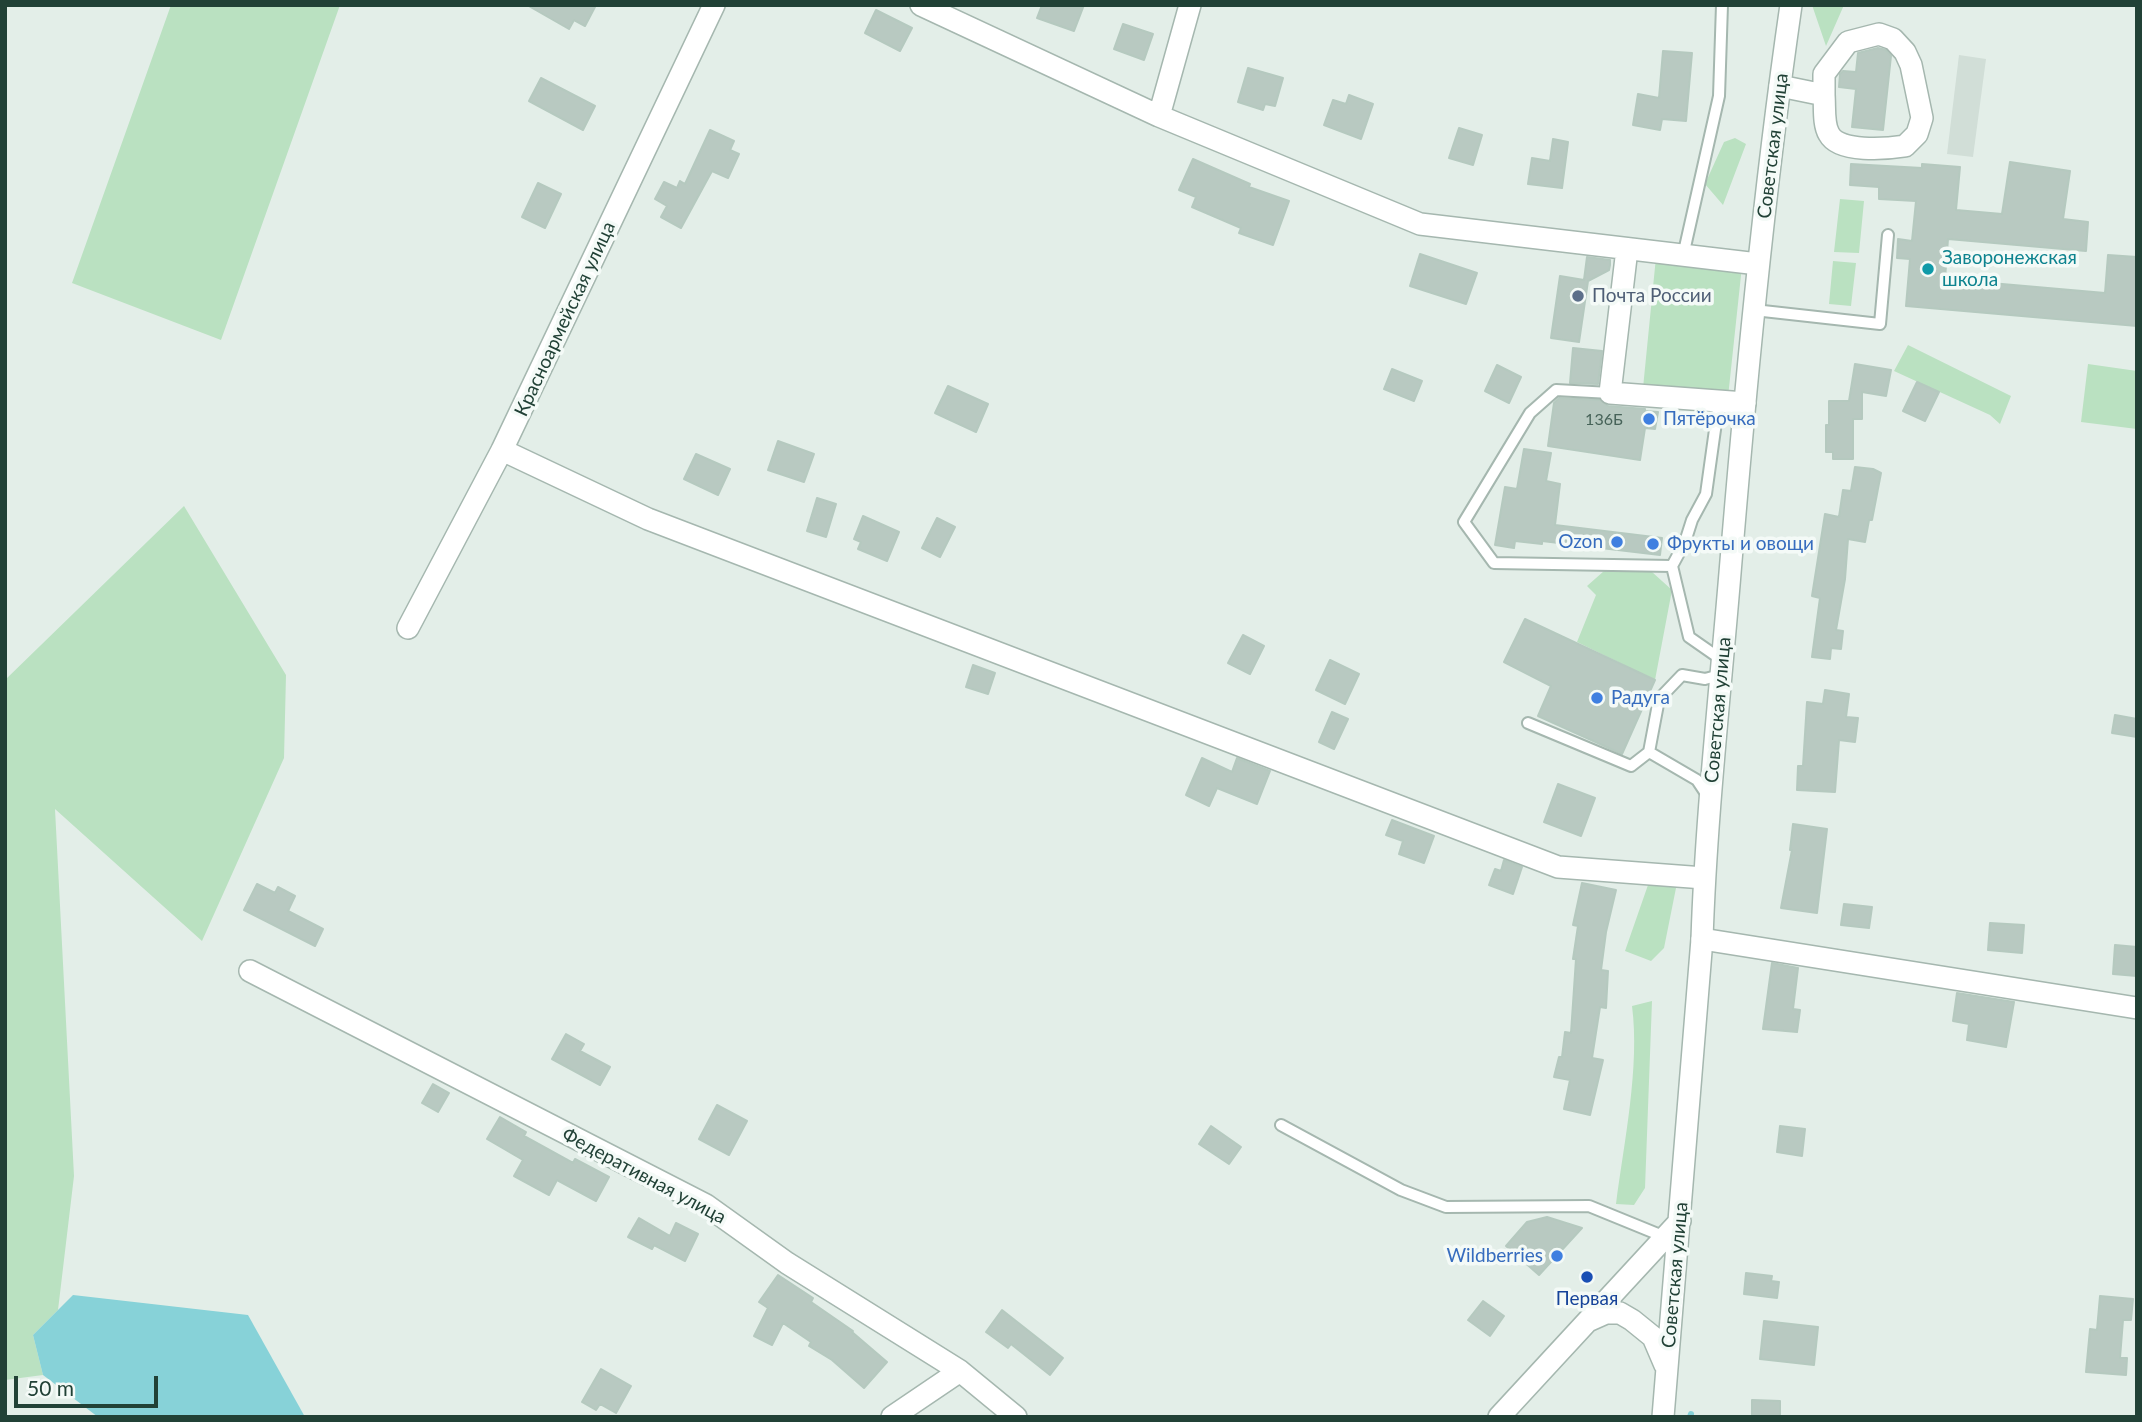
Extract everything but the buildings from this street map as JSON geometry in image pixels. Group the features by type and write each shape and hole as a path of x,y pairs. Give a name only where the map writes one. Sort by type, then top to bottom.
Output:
{"street":[{"name":"Красноармейская улица","path":"408,628 502,450 714,5"},
{"path":"920,5 1159,116 1420,224 1758,264"},
{"path":"1159,116 1190,5"},
{"name":"Советская улица","path":"1662,1417 1702,939 1710,799 1745,403 1758,264 1791,5"},
{"path":"1879,34 1888,35 1898,44 1911,65 1921,124 1913,139 1905,146 1851,148 1833,141 1827,131 1824,95 1824,74 1848,42 1879,34"},
{"path":"1780,86 1824,95"},
{"path":"1627,249 1610,393 1745,403"},
{"path":"502,450 648,519 1558,867 1704,878"},
{"path":"1702,939 2137,1008"},
{"name":"Федеративная улица","path":"250,971 706,1205 788,1263 960,1371 1016,1417"},
{"path":"1499,1417 1680,1221"},
{"path":"1587,1322 1606,1313 1620,1313 1632,1320 1653,1337 1667,1370"},
{"path":"892,1417 960,1371"}],"lane":[{"path":"1683,256 1719,96 1722,5"},
{"path":"1754,310 1880,324 1888,234"},
{"path":"1610,393 1556,390 1530,413 1464,522 1494,563 1672,566"},
{"path":"1528,723 1631,766 1649,752 1659,699 1682,675 1705,679 1721,667 1689,637 1672,566 1706,494 1719,401"},
{"path":"1649,752 1697,780 1710,799"},
{"path":"1281,1125 1401,1191 1446,1207 1589,1206 1665,1237"}],"shaded area":[{"path":"1959,55 1986,59 1973,157 1947,154"}],"green space":[{"path":"171,5 340,5 221,340 72,283"},
{"path":"1812,5 1844,5 1826,46"},
{"path":"1735,138 1746,144 1723,205 1705,184 1724,142"},
{"path":"1840,199 1864,201 1859,253 1834,252"},
{"path":"1656,257 1742,266 1728,397 1643,388"},
{"path":"1833,261 1856,263 1851,306 1829,304"},
{"path":"1908,345 2011,396 2000,424 1990,415 1894,371"},
{"path":"2088,364 2137,371 2137,429 2081,422"},
{"path":"184,506 286,675 284,758 202,941 55,809 74,1176 58,1310 33,1335 43,1375 5,1380 5,680"},
{"path":"1604,571 1652,572 1672,590 1655,680 1577,642 1596,595 1587,586"},
{"path":"1677,883 1664,948 1651,961 1625,951 1648,885"},
{"path":"1652,1001 1645,1188 1634,1205 1616,1204 1633,1079 1632,1006"}],"water":[{"path":"73,1295 248,1315 305,1417 98,1417 43,1375 33,1335"}],"place":[{"name":"Заворонежская школа","path":"1928,269"},
{"name":"Почта России","path":"1578,296"},
{"name":"Пятёрочка","path":"1649,419"},
{"name":"Ozon","path":"1617,542"},
{"name":"Фрукты и овощи","path":"1653,544"},
{"name":"Радуга","path":"1597,698"},
{"name":"Wildberries","path":"1557,1256"},
{"name":"Первая","path":"1587,1277"}]}
